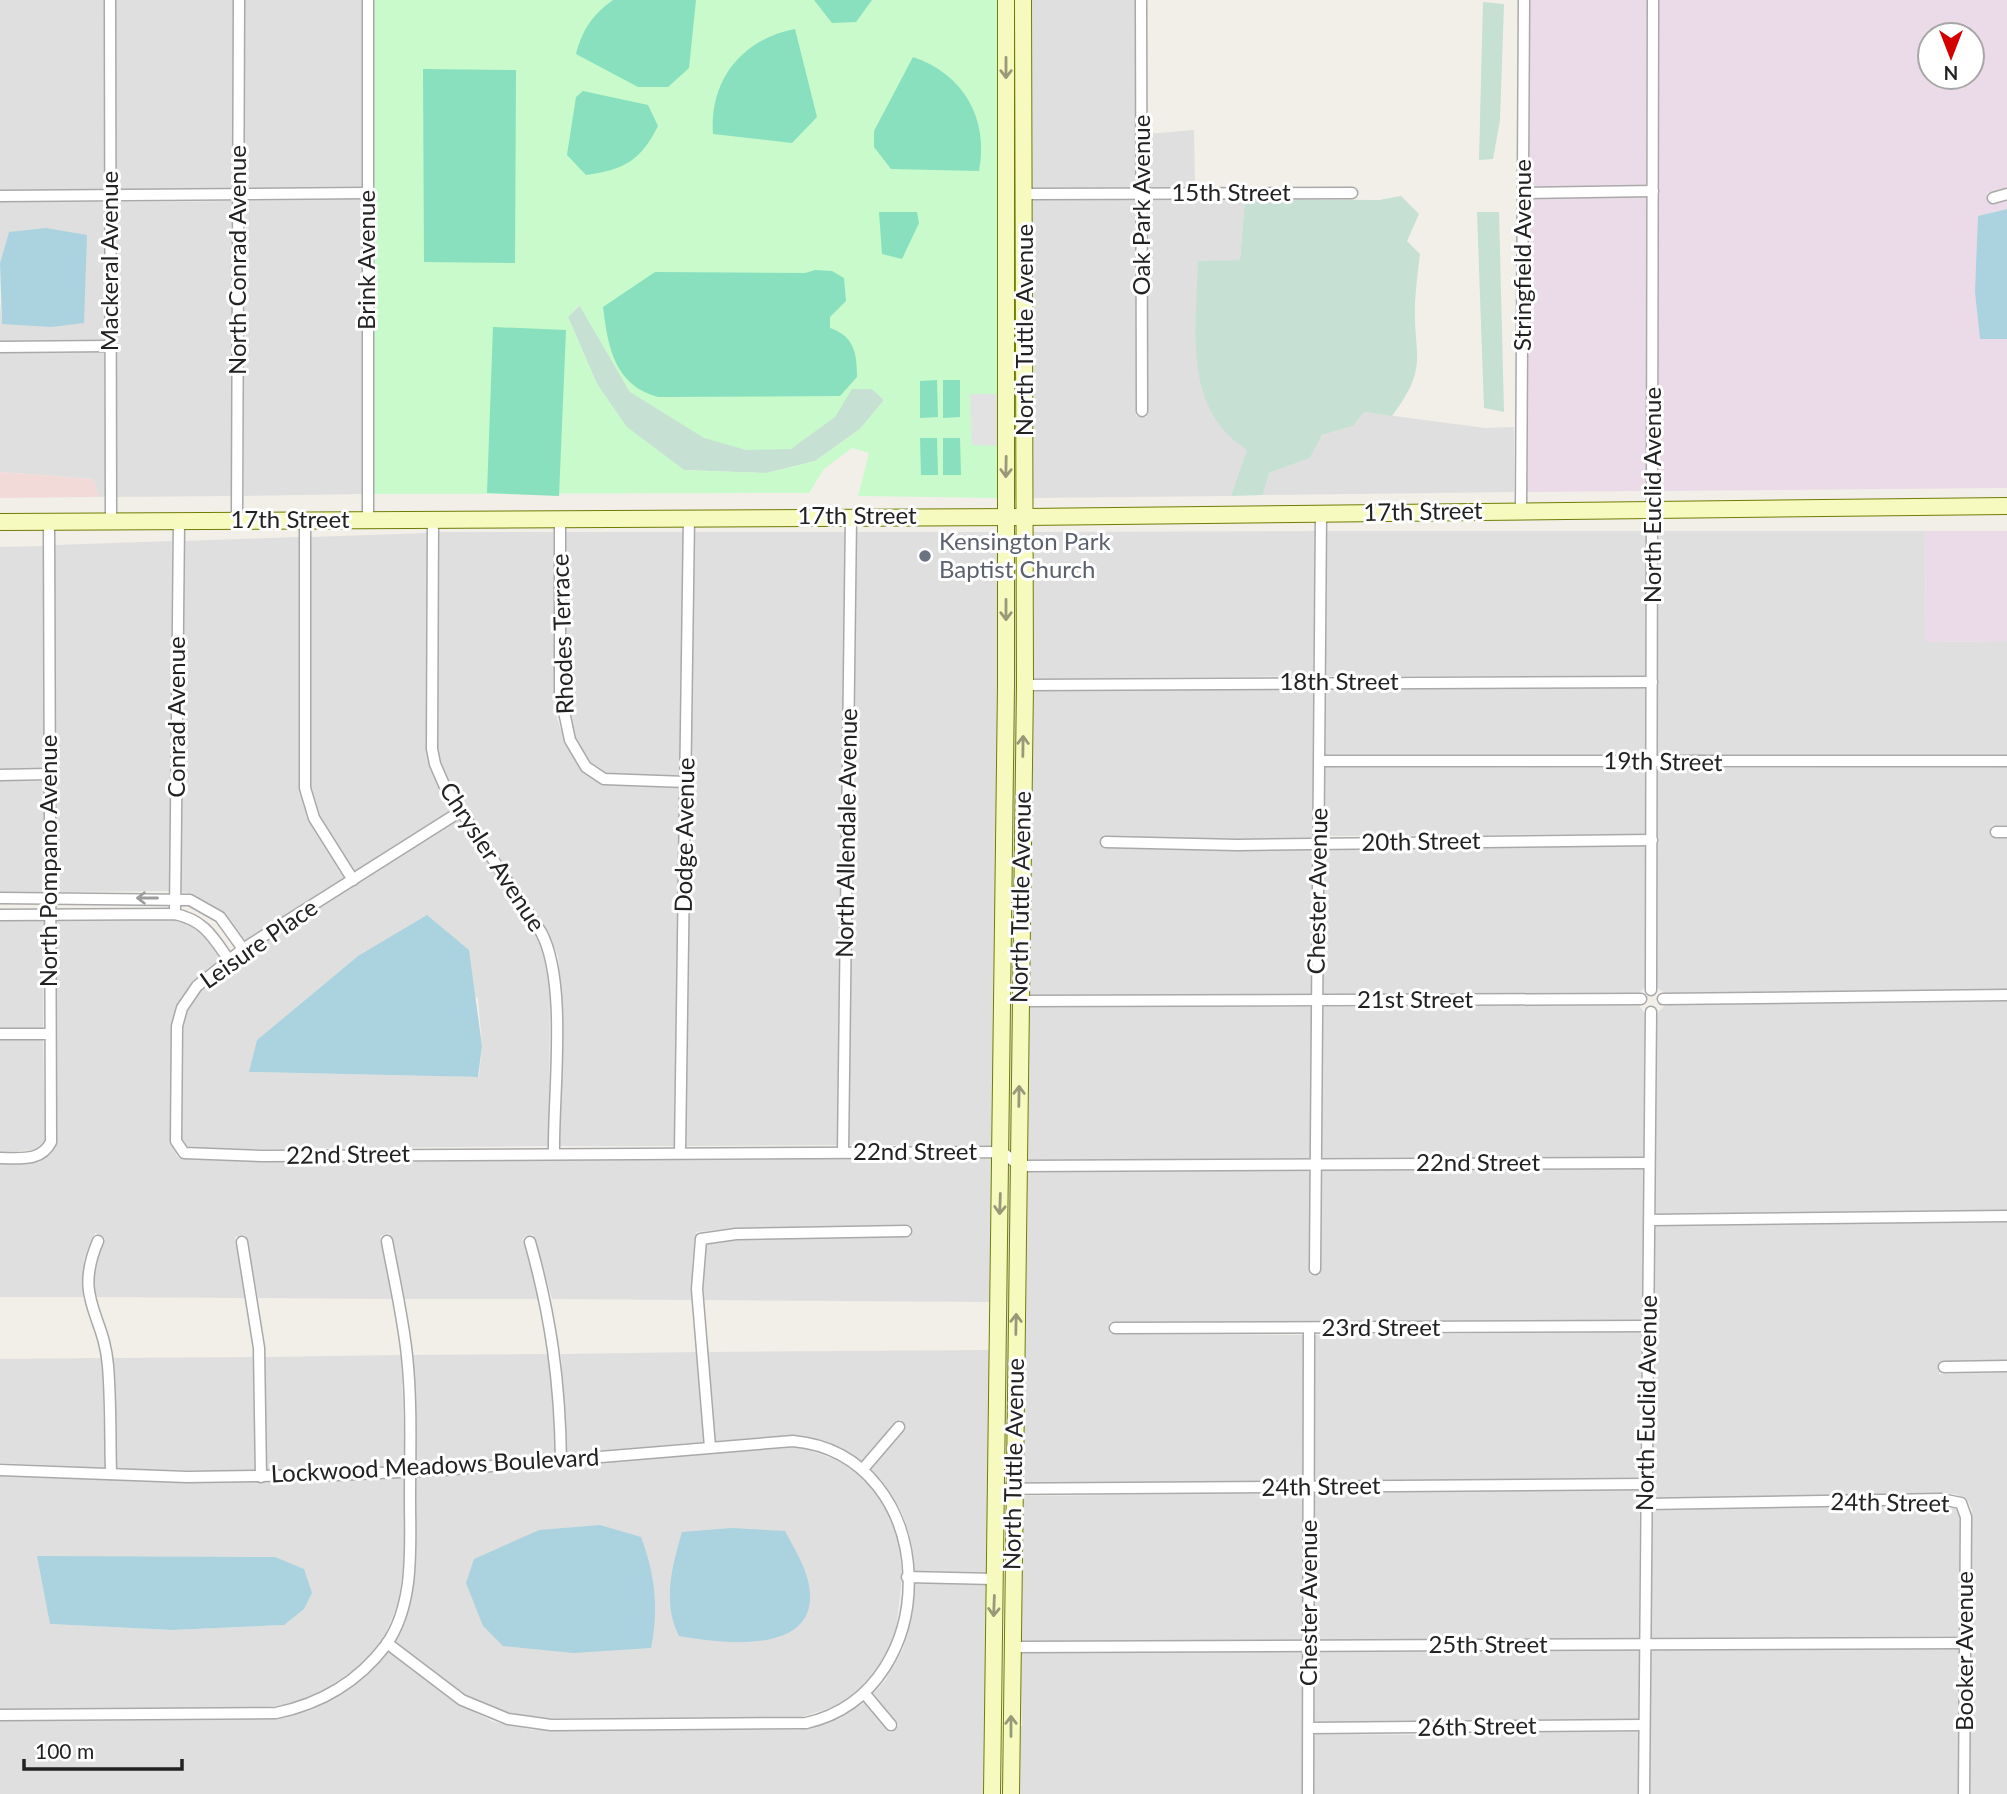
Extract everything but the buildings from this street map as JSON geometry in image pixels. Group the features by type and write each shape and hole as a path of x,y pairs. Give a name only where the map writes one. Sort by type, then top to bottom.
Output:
{"main road":[{"name":"North Tuttle Avenue","path":"992,1794 1002,1152 1006,0"},
{"name":"North Tuttle Avenue","path":"1011,1794 1025,685 1026,194 1023,0"},
{"name":"17th Street","path":"0,523 433,518 1025,517 2007,506"}],"street":[{"name":"Mackeral Avenue","path":"110,0 111,521"},
{"name":"North Conrad Avenue","path":"237,520 239,0"},
{"name":"Brink Avenue","path":"368,0 368,519"},
{"name":"Oak Park Avenue","path":"1141,0 1142,411"},
{"name":"Stringfield Avenue","path":"1521,511 1524,0"},
{"name":"North Euclid Avenue","path":"1651,990 1653,0"},
{"path":"1523,193 1653,191"},
{"path":"0,196 367,193"},
{"name":"15th Street","path":"1026,194 1352,193"},
{"path":"1993,198 2007,194"},
{"path":"0,347 110,346"},
{"name":"Chester Avenue","path":"1315,1269 1321,513"},
{"name":"North Allendale Avenue","path":"843,1151 850,516"},
{"name":"Dodge Avenue","path":"680,1152 689,517"},
{"name":"Chrysler Avenue","path":"433,518 432,749 440,778 541,932 552,958 555,992 554,1152"},
{"name":"Rhodes Terrace","path":"560,518 560,693 570,740 586,767 604,779 686,782"},
{"path":"305,520 305,788 314,818 353,880"},
{"name":"Conrad Avenue","path":"175,914 179,521"},
{"name":"North Pompano Avenue","path":"0,1158 37,1156 46,1151 51,1142 48,1034 49,522"},
{"name":"18th Street","path":"1025,685 1653,682"},
{"name":"19th Street","path":"1320,761 2007,761"},
{"path":"0,775 49,775"},
{"name":"Leisure Place","path":"179,1148 176,1141 179,1018 197,986 243,949 461,811"},
{"name":"20th Street","path":"1105,842 1651,840"},
{"path":"0,898 175,897 190,900 220,917 243,949"},
{"path":"0,915 175,914 190,917 207,927 229,960"},
{"path":"1663,999 1651,1012 1641,999 1651,990 1663,999 2007,995"},
{"name":"21st Street","path":"1021,1001 1641,999"},
{"name":"North Euclid Avenue","path":"1644,1794 1651,1012"},
{"path":"0,1034 48,1034"},
{"name":"22nd Street","path":"179,1148 189,1155 1002,1152 1020,1166 1649,1163"},
{"path":"1650,1220 2007,1216"},
{"path":"710,1447 697,1289 701,1239 736,1234 906,1231"},
{"path":"98,1241 89,1261 88,1294 108,1366 111,1475"},
{"path":"0,1715 276,1713 308,1705 349,1682 387,1643 407,1587 410,1472 407,1358 387,1241"},
{"path":"242,1242 258,1348 261,1477"},
{"path":"530,1242 548,1306 555,1349 561,1461"},
{"name":"23rd Street","path":"1115,1328 1648,1326"},
{"name":"Chester Avenue","path":"1308,1794 1309,1329"},
{"path":"1944,1367 2007,1366"},
{"path":"863,1469 899,1427"},
{"name":"Lockwood Meadows Boulevard","path":"0,1470 261,1477 410,1472 710,1447 804,1442 838,1452 863,1469 880,1486 897,1516 905,1544 905,1617 898,1647 881,1678 866,1694 840,1712 797,1724 533,1724 495,1716 462,1700 387,1643"},
{"name":"24th Street","path":"997,1489 1646,1484"},
{"name":"24th Street","path":"1646,1504 1941,1499 1955,1500 1964,1508"},
{"name":"Booker Avenue","path":"1964,1508 1964,1794"},
{"path":"907,1577 995,1579"},
{"name":"25th Street","path":"1011,1647 1964,1643"},
{"path":"866,1694 891,1725"},
{"name":"26th Street","path":"1309,1728 1644,1725"}],"shaded area":[{"path":"0,0 105,0 105,190 0,190"},
{"path":"116,0 234,0 233,189 116,190"},
{"path":"244,0 362,0 362,187 244,189"},
{"path":"1016,0 1020,498 1012,498 1012,373"},
{"path":"1028,0 1136,0 1136,187 1031,188"},
{"path":"1529,0 1648,0 1647,185 1529,187"},
{"path":"1659,0 2007,0 2007,188 1987,193 1989,204 2007,200 2007,209 1978,216 1980,339 2007,339 2007,488 1659,491"},
{"path":"1194,130 1195,187 1147,187 1147,134"},
{"path":"1647,197 1648,491 1527,492 1528,199"},
{"path":"362,199 362,494 244,496 244,201"},
{"path":"1136,199 1136,416 1147,417 1147,199 1245,199 1240,260 1198,262 1248,450 1231,496 1030,498 1031,200"},
{"path":"233,201 233,496 116,497 116,202"},
{"path":"0,202 105,202 105,340 0,341 0,302 2,324 9,232 0,263"},
{"path":"105,352 105,497 99,497 93,479 0,472 0,353"},
{"path":"970,394 997,394 997,446 972,445"},
{"path":"1364,412 1485,428 1514,427 1514,492 1263,495 1269,473 1310,458 1322,435 1353,426"},
{"path":"0,472 93,479 99,497 0,498"},
{"path":"1315,531 1314,676 1031,679 1030,532"},
{"path":"1326,531 1648,531 1647,676 1325,676"},
{"path":"1659,531 1925,531 1926,642 2007,641 2007,755 1657,756"},
{"path":"1925,531 2007,531 2007,641 1926,642"},
{"path":"438,532 554,532 554,693 557,719 566,743 582,771 602,785 680,788 674,1146 560,1146 561,991 558,956 546,929 450,784 440,762"},
{"path":"565,532 683,532 681,776 606,773 590,763 575,737 565,692"},
{"path":"694,532 845,532 838,1145 685,1146"},
{"path":"856,532 1001,532 996,1146 849,1145"},
{"path":"1012,532 1019,532 1014,1154 1007,1149"},
{"path":"427,533 427,751 435,780 453,809 354,872 319,815 310,787 311,537"},
{"path":"300,537 300,789 309,820 345,878 245,941 222,911 193,894 181,892 183,541"},
{"path":"172,541 170,891 55,892 54,545"},
{"path":"43,546 44,769 0,769 0,547"},
{"path":"1314,688 1312,995 1026,995 1030,691"},
{"path":"1325,688 1647,688 1646,755 1325,755"},
{"path":"1325,767 1646,768 1646,834 1324,836"},
{"path":"2007,767 2007,825 1991,826 1991,837 2007,838 2007,989 1665,993 1656,987 1657,768"},
{"path":"0,781 44,781 44,892 0,892"},
{"path":"459,818 537,936 550,972 549,1146 190,1149 185,1146 181,1139 182,1026 191,1003 200,991 246,954","holes":["358,956 478,998 482,1046 479,1077 250,1072 257,1040"]},
{"path":"1646,846 1645,987 1639,993 1323,995 1324,848"},
{"path":"0,921 44,921 43,1028 0,1028"},
{"path":"55,921 188,922 203,931 221,959 187,989 172,1024 170,1141 177,1156 182,1159 262,1162 996,1158 992,1302 703,1300 705,1244 736,1240 911,1237 911,1225 735,1228 696,1232 692,1263 692,1300 552,1299 533,1234 523,1238 540,1299 404,1299 390,1233 380,1236 393,1299 258,1298 245,1235 235,1237 247,1298 94,1297 95,1262 105,1238 95,1233 84,1260 83,1297 0,1297 0,1164 37,1162 49,1156 56,1144"},
{"path":"2007,1001 2007,1210 1655,1214 1656,1015 1665,1005"},
{"path":"1639,1005 1645,1014 1644,1157 1321,1158 1323,1007"},
{"path":"1026,1007 1312,1007 1310,1158 1025,1160"},
{"path":"0,1040 43,1040 45,1140 35,1150 0,1152"},
{"path":"1007,1163 1014,1169 1009,1484 1002,1483"},
{"path":"1644,1169 1643,1320 1109,1322 1110,1334 1304,1335 1304,1481 1020,1484 1025,1172 1310,1170 1310,1275 1320,1275 1321,1170"},
{"path":"2007,1222 2007,1360 1939,1362 1939,1374 2007,1372 2007,1794 1969,1794 1972,1509 1968,1501 1956,1494 1941,1493 1652,1498 1655,1226"},
{"path":"1642,1332 1640,1478 1315,1481 1315,1335"},
{"path":"992,1350 989,1573 912,1571 910,1543 902,1513 884,1483 870,1468 906,1427 900,1419 862,1461 840,1447 804,1436 715,1441 707,1352"},
{"path":"697,1352 704,1442 566,1454 561,1354"},
{"path":"550,1354 555,1455 416,1465 412,1355"},
{"path":"401,1355 405,1466 266,1471 264,1357"},
{"path":"253,1357 255,1471 116,1469 113,1358"},
{"path":"102,1358 105,1468 0,1463 0,1359"},
{"path":"785,1447 803,1448 845,1463 876,1491 892,1518 899,1545 902,1577 896,1632 885,1660 862,1689 837,1706 797,1718 534,1718 497,1710 465,1695 394,1641 413,1587 416,1478"},
{"path":"0,1476 187,1483 405,1478 404,1562 398,1603 383,1640 354,1670 321,1692 293,1704 250,1709 0,1709","holes":["38,1556 284,1625 173,1630 51,1624"]},
{"path":"1640,1490 1639,1638 1315,1640 1314,1493"},
{"path":"1304,1493 1304,1640 1017,1641 1020,1496"},
{"path":"1941,1505 1957,1508 1960,1517 1959,1636 1650,1638 1652,1510"},
{"path":"912,1583 989,1585 986,1794 0,1794 0,1721 276,1719 310,1711 341,1695 361,1680 388,1651 460,1705 494,1722 533,1730 798,1730 841,1718 865,1702 891,1733 899,1725 873,1694 885,1681 903,1649 910,1619"},
{"path":"1959,1649 1958,1794 1649,1794 1650,1650"},
{"path":"1639,1650 1639,1719 1314,1722 1315,1652"},
{"path":"1304,1652 1303,1794 1016,1794 1016,1727 1022,1726 1020,1653"},
{"path":"1639,1732 1638,1794 1313,1794 1314,1734 1462,1735"}],"green space":[{"path":"373,0 1001,0 1001,498 858,496 869,453 852,448 824,469 809,493 373,494","holes":["579,305 630,392 704,438 746,450 791,449 835,417 852,389 872,389 884,400 860,429 815,461 766,473 684,470 627,427 597,384 568,317"]},
{"path":"613,0 696,0 689,68 668,87 638,87 576,54 589,23"},
{"path":"814,0 872,0 856,22 832,23"},
{"path":"1483,2 1504,4 1500,120 1493,159 1479,160"},
{"path":"795,29 817,117 792,143 713,134 717,96 733,65 759,42"},
{"path":"913,57 946,75 968,100 980,133 979,171 891,169 874,147 874,131"},
{"path":"423,69 516,70 515,263 424,262"},
{"path":"583,91 648,105 658,126 638,155 611,170 586,175 567,155 576,97"},
{"path":"1401,196 1419,214 1407,241 1420,254 1415,303 1417,361 1404,399 1392,416 1364,412 1353,426 1322,435 1310,458 1269,473 1263,495 1231,496 1247,450 1226,433 1212,413 1202,390 1195,339 1198,261 1240,260 1245,199 1379,200"},
{"path":"879,212 917,212 919,223 902,259 882,254"},
{"path":"1477,212 1499,212 1504,412 1484,408"},
{"path":"815,270 832,271 844,278 846,301 830,317 830,328 838,331 852,346 857,377 840,396 658,397 632,384 616,362 611,350 603,307 655,272 805,273"},
{"path":"580,305 630,392 835,417 851,389 872,389 884,400 860,429 815,461 766,473 684,470 626,427 597,384 568,317"},
{"path":"493,327 566,330 559,496 487,493"},
{"path":"937,380 938,417 920,418 920,381"},
{"path":"943,380 960,380 960,417 943,418"},
{"path":"920,438 937,438 938,475 921,475"},
{"path":"943,438 960,438 961,475 943,475"}],"water":[{"path":"2007,209 2007,339 1980,339 1975,292 1978,216"},
{"path":"46,228 87,235 84,323 51,327 2,324 0,263 9,232"},
{"path":"427,915 469,950 482,1046 478,1077 249,1072 257,1040 358,956"},
{"path":"600,1525 641,1537 650,1564 654,1592 655,1619 651,1648 573,1653 503,1646 483,1626 466,1583 474,1559 539,1530"},
{"path":"731,1528 785,1531 808,1582 810,1601 804,1619 792,1631 776,1638 756,1641 714,1641 679,1636 671,1611 670,1584 682,1532"},
{"path":"37,1556 275,1557 304,1569 312,1593 304,1609 284,1625 173,1630 50,1624"}],"place":[{"name":"Kensington Park Baptist Church","path":"925,556"}]}
